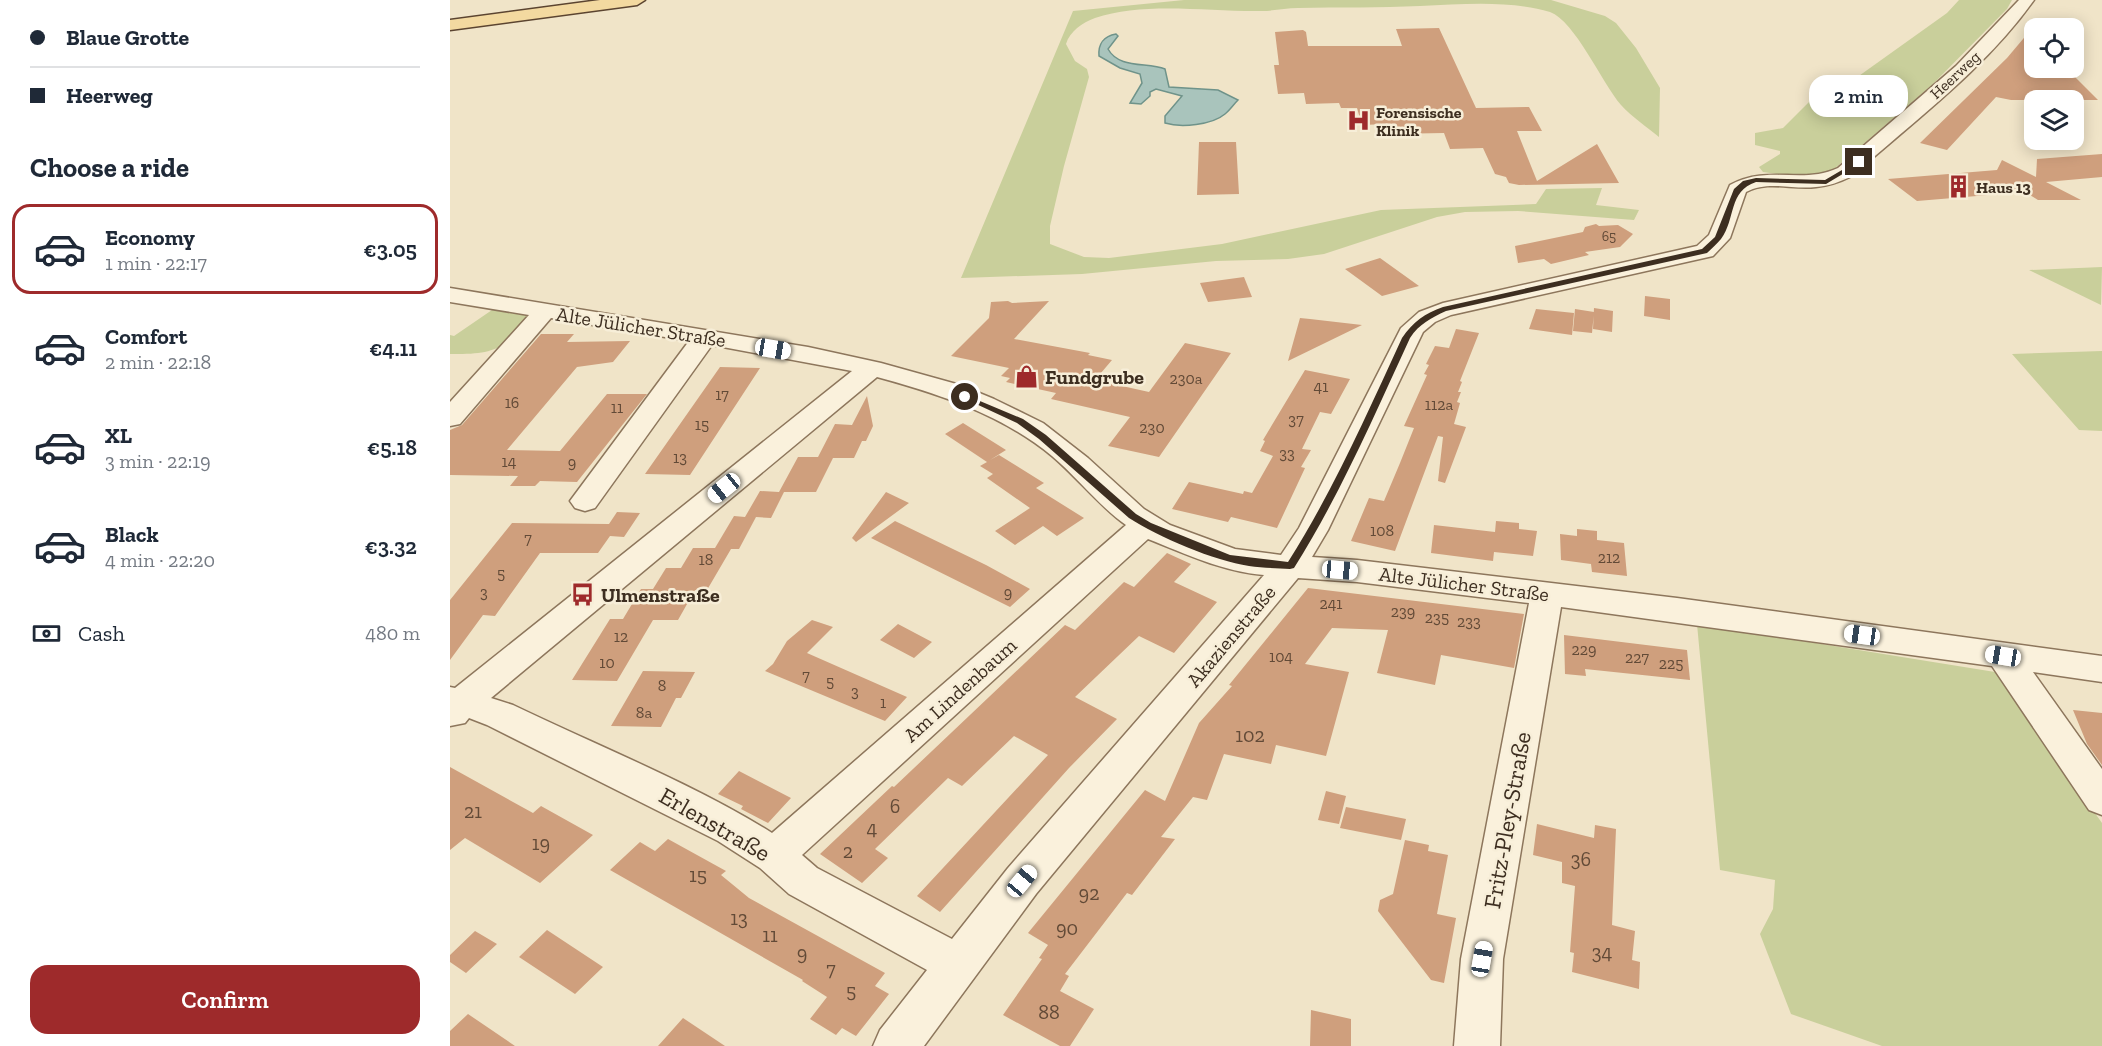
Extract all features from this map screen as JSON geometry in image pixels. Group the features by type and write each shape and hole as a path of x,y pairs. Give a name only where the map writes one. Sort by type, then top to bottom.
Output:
{"main road":[{"path":"450,19 588,0"},
{"path":"450,26 637,0"}],"street":[{"name":"Heerweg","path":"1746,183 1756,180 1826,182 1845,172 1962,69 1998,34 2027,0"},
{"name":"Akazienstraße","path":"896,1046 1022,881 1290,566 1319,519 1357,445 1406,338 1413,328 1427,317 1443,310 1705,251 1719,238 1737,189 1746,183"},
{"name":"Alte Jülicher Straße","path":"450,295 841,361 872,368 986,405 1020,421 1043,437 1147,526 1228,558 1249,563 1357,571 1547,594 1791,625 2102,669"},
{"path":"450,417 546,311"},
{"path":"585,501 705,337"},
{"path":"454,706 872,368"},
{"name":"Am Lindenbaum","path":"774,856 1131,536 1147,526"},
{"name":"Fritz-Pley-Straße","path":"1478,1046 1482,959 1547,594"},
{"path":"2003,656 2102,799"},
{"name":"Erlenstraße","path":"454,706 500,715 732,829 774,856 804,880 958,964"}],"green space":[{"path":"1184,0 1551,0 1605,16 1616,23 1636,48 1660,88 1659,137 1621,105 1569,27 1550,12 1534,8 1502,4 1469,4 1294,8 1262,11 1177,8 1114,13 1081,25 1070,35 1066,44 1075,61 1087,69 1089,77 1064,166 1050,226 1050,244 1084,257 1109,258 1222,244 1381,210 1536,204 1546,189 1602,188 1596,205 1639,210 1634,220 1518,211 1465,212 1437,217 1324,254 1288,259 1216,261 1082,274 961,278 1073,11"},
{"path":"1959,0 2012,0 2007,9 1933,84 1833,170 1807,176 1763,172 1759,167 1780,154 1780,151 1755,145 1755,133 1783,128 1814,97 1827,88 1849,83 1947,13"},
{"path":"2102,267 2101,305 2029,270"},
{"path":"492,310 535,317 507,343 498,348 478,353 450,354 450,335 454,336"},
{"path":"2102,351 2102,431 2079,430 2012,354"},
{"path":"1697,624 1995,672 2102,823 2102,1046 1882,1046 1791,1014 1760,934 1773,909 1775,880 1720,870"}],"water":[{"path":"1116,34 1118,36 1108,49 1119,60 1165,69 1169,87 1218,90 1238,100 1225,114 1212,121 1188,125 1165,123 1165,116 1182,96 1156,89 1150,92 1150,96 1141,104 1130,103 1142,83 1140,74 1120,68 1099,56 1103,41"}],"building":[{"path":"1439,28 1476,108 1529,107 1542,131 1517,131 1537,181 1597,144 1619,183 1519,185 1509,183 1506,177 1495,174 1483,148 1450,149 1444,133 1390,134 1387,124 1362,125 1357,108 1341,108 1339,103 1306,104 1304,93 1278,94 1274,65 1279,65 1275,32 1303,30 1306,32 1308,46 1402,46 1396,29"},
{"path":"2024,38 2024,78 2076,78 2098,100 2084,100 2084,90 2024,90 2024,100 1996,97 1947,150 1920,143 2007,58"},
{"path":"1199,142 1236,142 1239,194 1197,195"},
{"path":"2102,154 2102,177 2046,182 2081,200 2038,200 2025,192 1917,201 1888,179 1997,170 2002,160 2036,177 2037,159"},
{"path":"1596,224 1599,226 1618,225 1633,234 1620,247 1585,252 1589,255 1551,264 1544,259 1518,263 1515,246 1583,232 1585,227"},
{"path":"1380,258 1419,286 1382,296 1345,269"},
{"path":"1244,277 1252,297 1208,302 1200,283"},
{"path":"1645,296 1670,299 1670,320 1644,316"},
{"path":"1008,301 1012,303 1049,301 1014,339 1090,353 1088,355 1112,360 1095,380 1149,392 1185,343 1231,353 1159,457 1108,446 1130,417 1051,399 1056,393 1006,382 1010,378 1001,376 1009,368 951,356 989,318 991,302"},
{"path":"1594,308 1613,311 1612,332 1593,329"},
{"path":"1536,309 1574,313 1572,335 1529,329"},
{"path":"1575,309 1594,312 1592,333 1573,331"},
{"path":"1300,318 1310,319 1362,325 1288,361"},
{"path":"1456,329 1479,333 1460,381 1462,382 1458,392 1461,392 1457,402 1460,403 1454,424 1466,427 1445,483 1438,481 1443,437 1438,436 1395,551 1351,541 1369,498 1384,501 1414,428 1404,426 1427,375 1424,374 1429,365 1426,364 1435,346 1449,348"},
{"path":"541,334 574,334 567,342 630,341 613,362 577,367 507,450 560,451 607,394 647,394 577,482 540,481 535,486 510,486 518,476 450,475 450,430 462,425"},
{"path":"720,367 760,368 690,475 645,474"},
{"path":"1305,370 1350,379 1331,414 1320,412 1302,449 1311,450 1301,467 1305,468 1277,528 1231,517 1228,522 1172,509 1189,482 1243,494 1244,491 1252,493 1273,456 1260,451 1265,441 1263,440"},
{"path":"867,396 873,426 866,441 862,441 854,458 833,458 816,492 784,492 771,518 756,517 739,549 731,549 707,590 695,590 678,620 653,620 617,681 572,680 610,619 623,619 641,589 653,589 666,568 681,568 693,548 715,548 734,516 745,517 760,491 779,492 798,457 818,457 835,424 852,425"},
{"path":"963,423 1006,450 990,460 999,455 1044,483 1036,488 1084,518 1057,536 1043,526 1015,545 995,531 1030,508 987,478 993,474 980,466 987,462 945,434"},
{"path":"886,492 909,503 856,542 852,538"},
{"path":"617,512 640,513 624,537 610,536 598,553 540,553 495,616 483,615 450,660 450,600 512,523 609,524"},
{"path":"895,521 1030,589 1010,607 871,538"},
{"path":"1496,521 1519,523 1519,529 1537,531 1533,556 1494,552 1493,561 1431,553 1434,525 1495,532"},
{"path":"1577,529 1597,531 1597,540 1624,543 1627,576 1592,572 1591,564 1561,560 1560,534 1577,536"},
{"path":"1167,553 1191,564 1174,582 1217,602 1174,653 1139,636 1075,697 1117,719 1069,768 940,912 917,896 1048,755 1014,736 962,786 948,778 875,849 888,858 862,883 820,854 1065,625 1075,630 1124,582 1134,587"},
{"path":"1308,588 1524,614 1514,668 1441,655 1435,685 1377,673 1388,630 1332,628 1305,664 1349,672 1326,756 1276,745 1271,764 1224,754 1207,800 1193,797 1161,837 1175,839 1132,895 1127,893 1065,974 1069,976 1060,991 1094,1009 1070,1046 1060,1046 1003,1015 1042,959 1039,958 1048,945 1028,933 1145,790 1165,801 1199,723 1232,686 1229,685"},
{"path":"812,620 833,627 807,653 907,697 885,721 765,671 773,664 787,641"},
{"path":"898,624 932,642 914,658 880,640"},
{"path":"1564,635 1687,650 1690,680 1585,669 1586,676 1565,674"},
{"path":"643,671 695,672 681,698 676,698 661,727 611,726"},
{"path":"2073,710 2102,713 2102,765 2087,744"},
{"path":"450,767 533,813 541,806 593,835 540,883 465,838 450,850"},
{"path":"739,771 791,798 768,823 741,809 743,806 718,794"},
{"path":"1326,791 1346,796 1339,824 1318,820"},
{"path":"1346,807 1406,819 1401,840 1340,828"},
{"path":"1537,824 1594,838 1595,825 1616,829 1612,925 1635,931 1632,960 1640,962 1639,989 1572,972 1574,953 1570,952 1575,886 1562,883 1562,862 1533,855"},
{"path":"668,839 726,871 721,875 749,898 885,973 875,986 889,994 856,1036 842,1028 836,1035 810,1019 827,997 803,980 610,870 640,842 655,851"},
{"path":"1405,840 1429,845 1428,851 1448,855 1437,914 1456,918 1444,983 1431,980 1378,911 1380,900 1393,894"},
{"path":"547,930 603,967 575,994 519,957"},
{"path":"475,931 497,944 466,973 450,962 450,955"},
{"path":"1311,1010 1351,1019 1351,1046 1310,1046"},
{"path":"468,1014 515,1046 450,1046 450,1031"},
{"path":"683,1018 725,1046 658,1046"}],"place":[{"name":"Forensische Klinik","path":"1358,121"},
{"name":"Haus 13","path":"1958,187"},
{"name":"Fundgrube","path":"1027,377"},
{"name":"Ulmenstraße","path":"583,595"}],"route":[{"path":"965,397 1020,421 1043,437 1147,526 1228,558 1249,563 1290,566 1313,530 1357,445 1406,338 1413,328 1427,317 1443,310 1691,256 1705,251 1719,238 1737,189 1746,183 1756,180 1826,182 1835,179 1859,162"}]}
